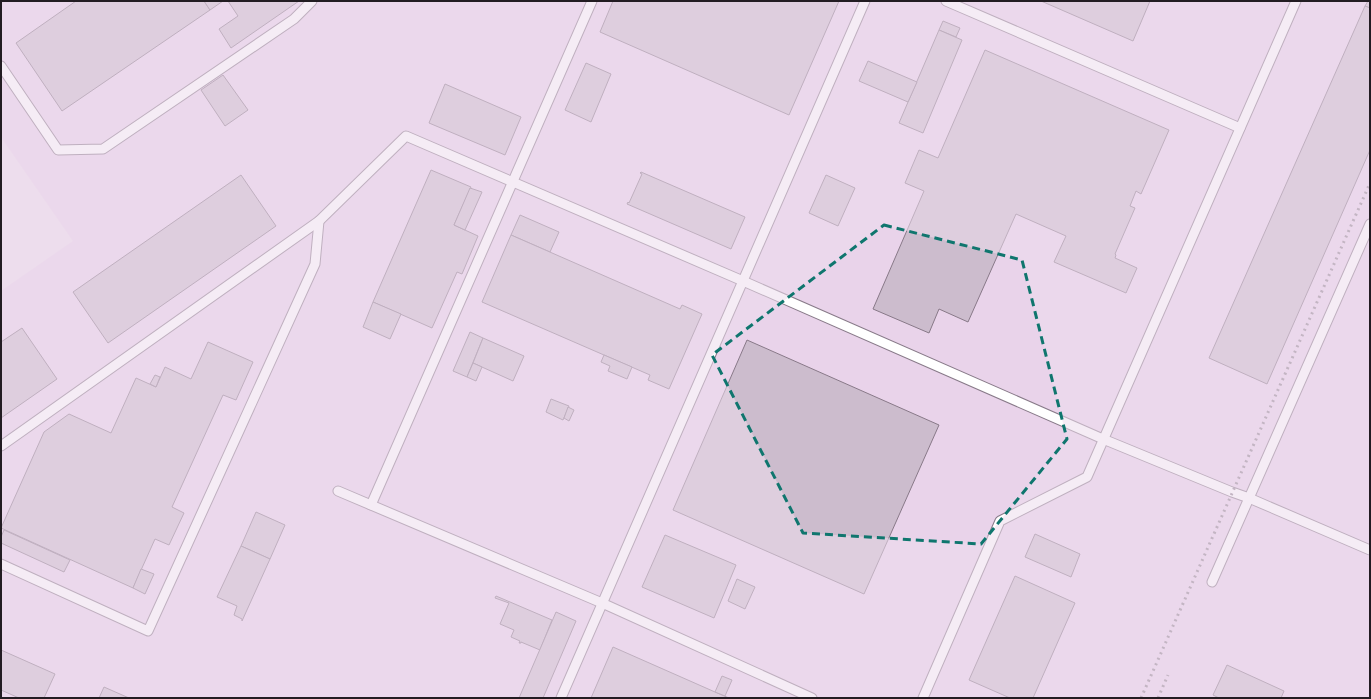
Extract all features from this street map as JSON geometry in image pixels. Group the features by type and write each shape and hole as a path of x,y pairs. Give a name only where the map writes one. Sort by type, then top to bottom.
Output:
{"lane":[{"path":"1,66 58,150 103,149 294,19 312,1"},
{"path":"371,505 592,1"},
{"path":"561,698 865,1"},
{"path":"946,1 1240,128"},
{"path":"923,698 1000,521 1086,477 1296,1"},
{"path":"1,446 319,220 406,136 743,281 1103,439 1249,498 1370,550"},
{"path":"1,564 148,631 315,264 319,220"},
{"path":"1212,582 1370,224"},
{"path":"338,491 602,603 812,698"}],"highlighted area":[{"path":"884,225 1022,260 1067,439 981,544 803,533 712,355"}],"shaded area":[{"path":"1,1 1370,1 1370,698 1,698 1,291 73,241 1,137"}],"building":[{"path":"76,1 204,1 210,10 62,111 16,43"},
{"path":"204,1 223,1 210,10"},
{"path":"228,1 299,1 231,48 219,29 238,16"},
{"path":"613,1 839,1 789,115 600,32"},
{"path":"1041,1 1150,1 1133,41"},
{"path":"1368,1 1370,1 1370,8 1365,6"},
{"path":"1365,6 1370,8 1370,150 1267,384 1209,358"},
{"path":"943,21 960,28 956,37 939,30"},
{"path":"939,30 962,40 923,133 899,123"},
{"path":"985,50 1169,130 1141,194 1136,191 1130,206 1135,208 1115,254 1115,258 1137,268 1126,293 1054,262 1066,236 1016,214 968,322 939,309 929,333 873,309 924,191 905,183 919,150 938,158"},
{"path":"868,61 917,82 908,102 859,81"},
{"path":"586,63 611,74 591,122 565,110"},
{"path":"223,75 248,110 225,126 201,90"},
{"path":"445,84 521,117 505,155 429,123"},
{"path":"431,170 471,187 454,225 478,236 462,274 457,272 432,328 373,302"},
{"path":"641,172 745,217 731,249 627,204 628,202 629,203 642,174 640,173"},
{"path":"241,175 276,226 108,343 73,292"},
{"path":"826,175 855,188 838,226 809,213"},
{"path":"470,188 482,192 465,230 454,225"},
{"path":"520,215 559,232 550,252 511,235"},
{"path":"511,235 680,309 682,305 702,314 669,389 648,380 650,375 482,302"},
{"path":"373,302 401,314 390,339 363,327"},
{"path":"22,328 57,379 1,418 1,342"},
{"path":"470,332 483,338 467,377 453,371"},
{"path":"483,338 524,356 513,381 473,363"},
{"path":"747,340 939,425 864,594 673,510"},
{"path":"208,342 253,362 236,400 223,395 172,507 184,513 169,545 155,539 133,588 1,528 44,432 69,414 111,433 136,378 156,387 165,367 191,379"},
{"path":"604,355 632,367 627,379 608,371 610,366 601,362"},
{"path":"473,363 482,367 476,381 467,377"},
{"path":"155,375 160,377 156,387 150,384"},
{"path":"551,399 569,406 563,420 546,412"},
{"path":"568,407 574,410 569,421 564,418"},
{"path":"256,512 285,525 270,559 241,546"},
{"path":"4,530 70,560 64,572 1,543 1,537"},
{"path":"1035,534 1080,554 1071,577 1025,557"},
{"path":"665,535 736,565 714,618 642,587"},
{"path":"241,546 270,559 242,621 242,619 234,615 237,606 217,597"},
{"path":"141,569 154,574 145,594 133,588"},
{"path":"1015,576 1075,603 1033,698 1010,698 969,680"},
{"path":"737,579 755,587 745,609 728,601"},
{"path":"496,596 552,620 540,650 521,642 519,643 520,641 511,637 514,630 500,624 509,603 495,598"},
{"path":"556,612 576,621 543,698 519,698"},
{"path":"613,647 715,692 729,698 591,698"},
{"path":"1,650 55,674 44,698 19,698 1,690"},
{"path":"1227,665 1284,691 1281,698 1219,698 1213,695"},
{"path":"722,676 732,680 725,696 715,692"},
{"path":"104,687 129,698 99,698"}],"railway":[{"path":"1141,698 1370,183"},
{"path":"1158,698 1168,675"}]}
